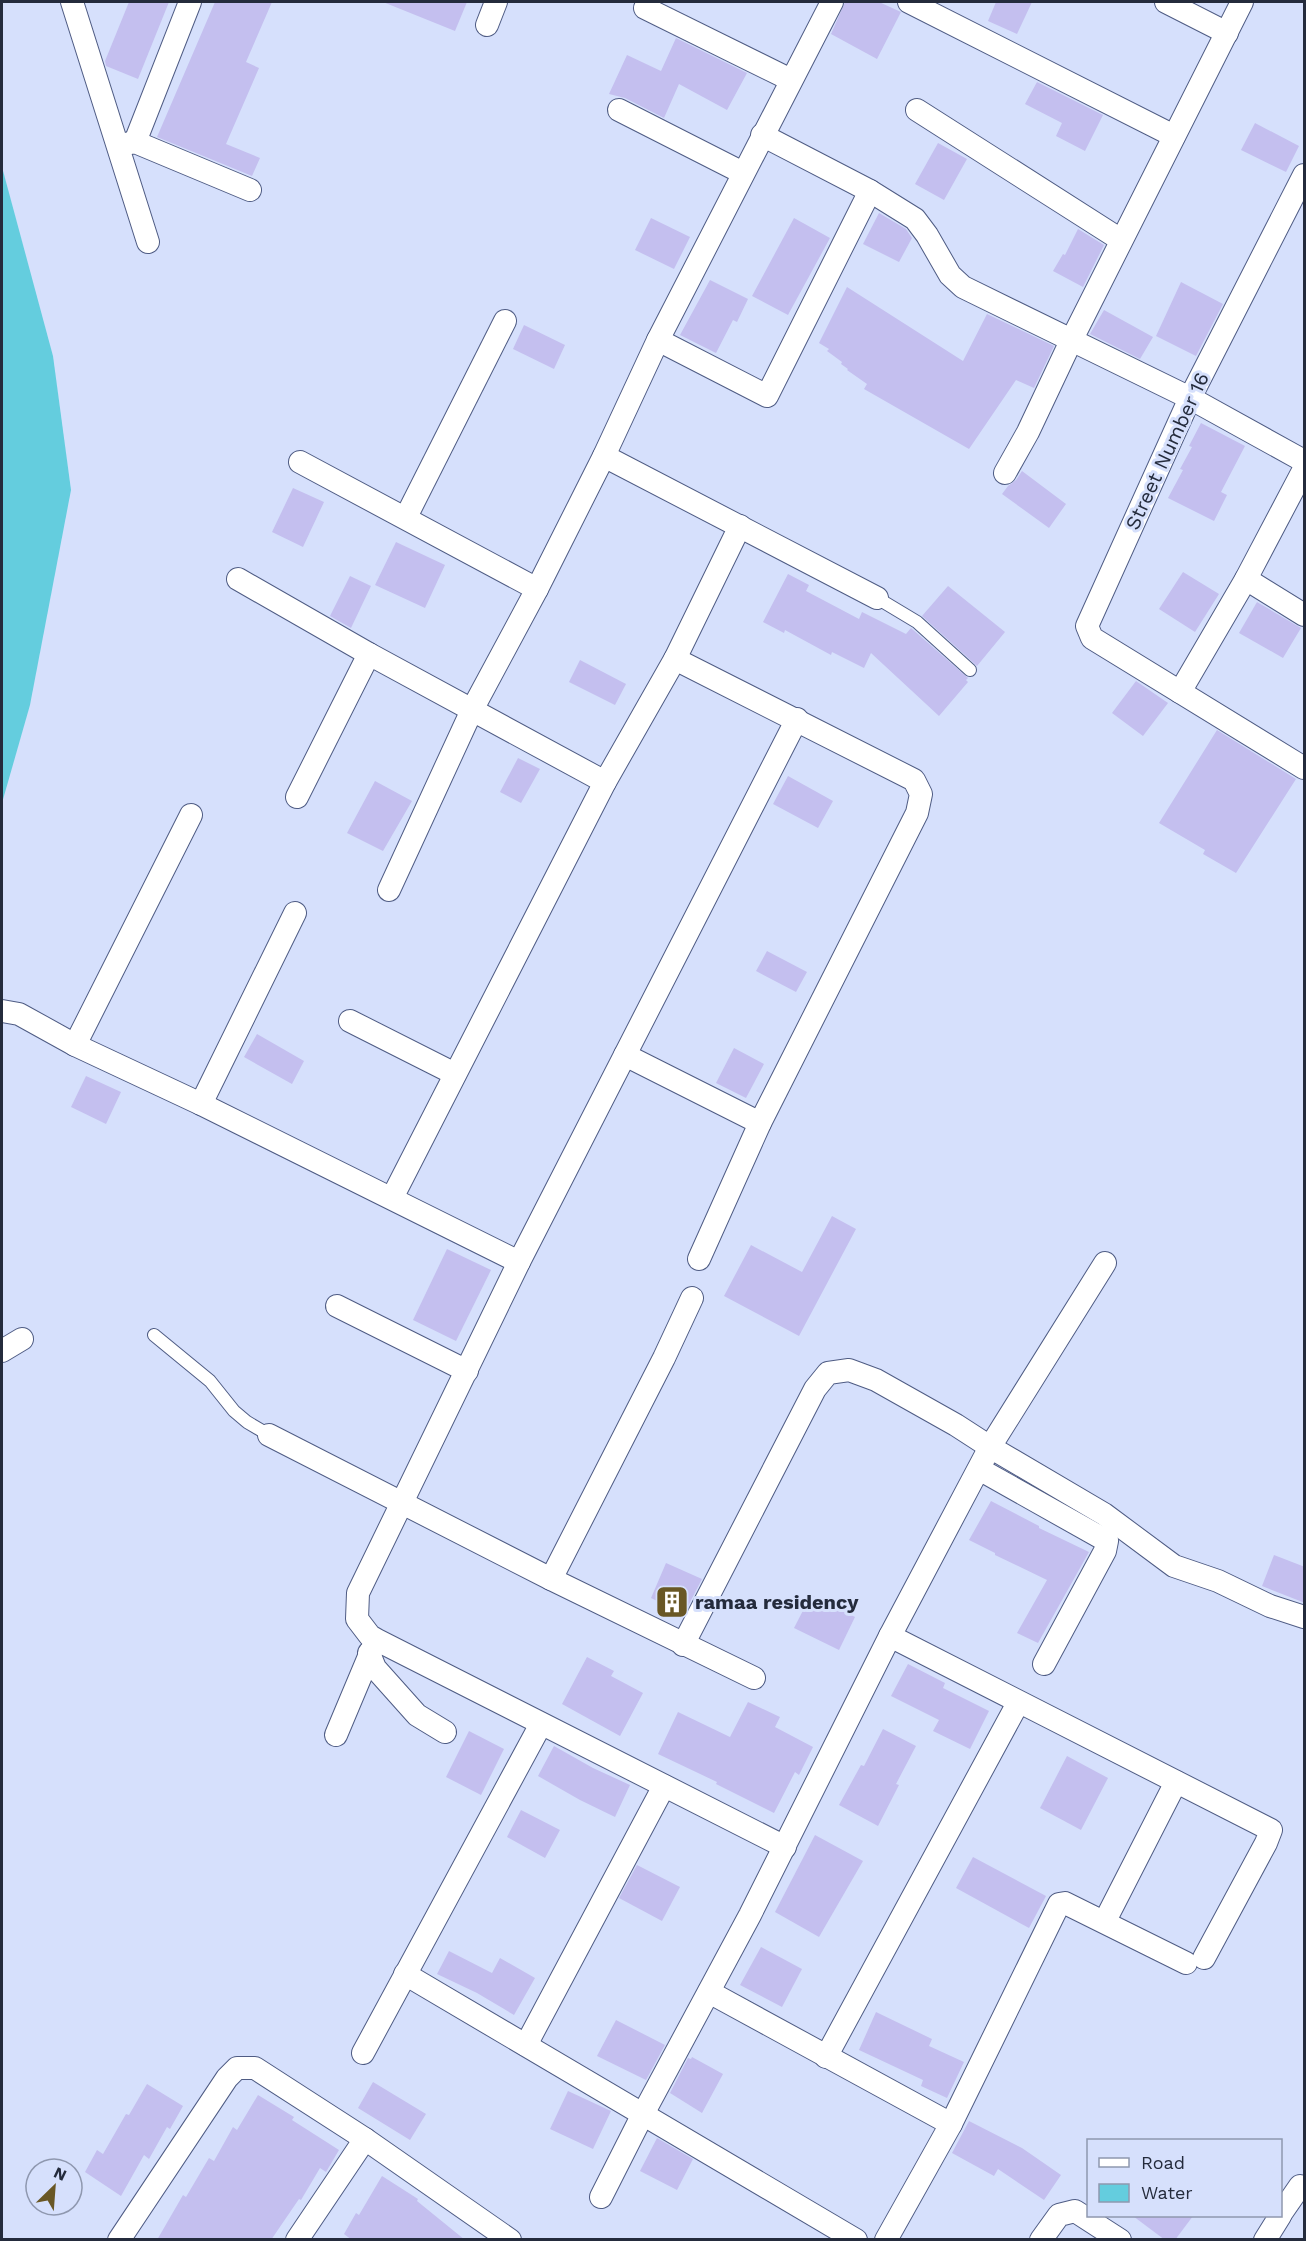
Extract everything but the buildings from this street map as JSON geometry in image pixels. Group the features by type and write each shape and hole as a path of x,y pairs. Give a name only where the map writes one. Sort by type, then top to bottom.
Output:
{"street":[{"path":"72,2 126,144 148,242"},
{"path":"126,144 190,2"},
{"path":"487,25 496,2"},
{"path":"389,890 472,710 537,589 604,456 658,340 832,2"},
{"path":"909,2 1174,135"},
{"path":"1166,2 1227,33"},
{"path":"1005,473 1028,432 1121,240 1242,2"},
{"path":"645,8 791,80"},
{"path":"619,110 743,173"},
{"path":"917,110 1121,240"},
{"path":"762,135 870,191 915,219 950,275 963,287 1190,398 1305,461"},
{"path":"126,144 250,189"},
{"name":"Street Number 16","path":"1305,176 1190,398 1087,626 1092,638 1305,768"},
{"path":"658,340 767,396 870,191"},
{"path":"406,517 505,321"},
{"path":"604,456 877,598"},
{"path":"300,462 537,589"},
{"path":"1180,692 1246,579 1305,470"},
{"path":"392,1198 605,782 675,659 740,526"},
{"path":"238,579 369,654 605,782"},
{"path":"1246,579 1305,615"},
{"path":"297,797 369,654"},
{"path":"675,659 914,780 921,794 916,813 760,1123 699,1259"},
{"path":"445,1732 417,1715 375,1668 370,1636 357,1619 358,1593 519,1262 797,719"},
{"path":"75,1045 191,815"},
{"path":"201,1104 295,913"},
{"path":"2,1011 19,1014 75,1045 201,1104 519,1262"},
{"path":"350,1021 455,1074"},
{"path":"625,1055 760,1123"},
{"path":"601,2197 785,1847 890,1636 990,1448 1105,1263"},
{"path":"551,1579 692,1299"},
{"path":"337,1306 467,1371"},
{"path":"2,1351 22,1339"},
{"path":"683,1645 815,1389 828,1373 849,1370 876,1380 956,1425 990,1448 1104,1514 1174,1566 1218,1581 1270,1606 1305,1617"},
{"path":"269,1435 402,1505 754,1678"},
{"path":"979,1469 1107,1541 1105,1551 1044,1664"},
{"path":"886,2240 951,2124 1059,1904 1065,1903 1195,1960 1266,1843 1271,1830 890,1636"},
{"path":"373,1647 541,1724 785,1847"},
{"path":"336,1735 373,1647"},
{"path":"826,2056 1018,1702"},
{"path":"363,2053 541,1724"},
{"path":"1109,1913 1176,1782"},
{"path":"526,2045 664,1786"},
{"path":"405,1974 856,2240"},
{"path":"709,1992 951,2124"},
{"path":"119,2240 227,2078 237,2068 255,2068 365,2139 504,2238"},
{"path":"297,2240 365,2139"},
{"path":"1282,2212 1299,2186"},
{"path":"1041,2240 1059,2215 1075,2211 1120,2240"},
{"path":"1265,2240 1279,2217"}],"lane":[{"path":"877,598 916,622 970,670"},
{"path":"154,1335 210,1381 234,1411 269,1435"}],"water":[{"path":"2,167 53,356 71,490 30,705 2,803"}],"place":[{"name":"ramaa residency","path":"672,1602"}]}
